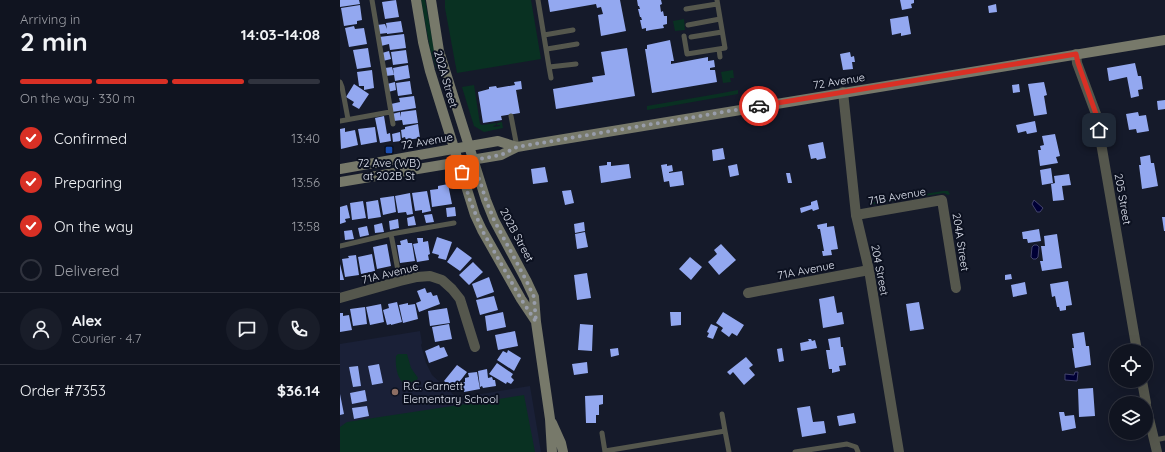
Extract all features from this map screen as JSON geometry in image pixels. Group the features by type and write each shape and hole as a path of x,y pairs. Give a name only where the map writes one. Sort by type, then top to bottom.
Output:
{"main road":[{"name":"202A Street","path":"416,0 423,42 430,71 459,162"},
{"name":"202A Street","path":"430,0 439,51 473,160"},
{"name":"72 Avenue","path":"340,182 501,155 517,147 1165,40"},
{"name":"72 Avenue","path":"340,169 498,141 517,147"},
{"name":"202B Street","path":"473,160 494,220 534,297 536,322 550,419 552,452"},
{"name":"202B Street","path":"459,162 469,198 482,230 521,299 536,322"},
{"name":"202B Street","path":"550,419 561,443 563,452"}],"street":[{"name":"205 Street","path":"1076,54 1096,114 1136,344"},
{"name":"204 Street","path":"843,92 856,215 869,270 899,452"},
{"name":"71B Avenue","path":"856,215 942,200"},
{"name":"204A Street","path":"942,200 956,288"},
{"name":"71A Avenue","path":"748,293 869,270"},
{"name":"71A Avenue","path":"340,298 400,281 430,276 442,280 460,300 464,309 474,347"},
{"path":"1153,428 1160,439 1157,452"}],"lane":[{"path":"372,0 393,124"},
{"path":"538,0 551,78"},
{"path":"684,36 687,54 725,48 717,2 686,9"},
{"path":"688,25 720,19"},
{"path":"544,35 573,30"},
{"path":"691,37 722,32"},
{"path":"546,49 577,44"},
{"path":"719,49 720,57"},
{"path":"549,67 576,64"},
{"path":"340,82 348,119"},
{"path":"340,121 390,112"},
{"path":"511,116 517,147"},
{"path":"340,246 390,234 454,223"},
{"path":"390,234 400,281"},
{"path":"722,414 729,452"},
{"path":"602,433 605,452 725,431"},
{"path":"795,452 847,444 856,447 858,452"}],"shaded area":[{"path":"1034,200 1043,208 1040,212 1037,212 1032,204"},
{"path":"1034,245 1039,247 1038,257 1036,259 1031,257 1032,247"},
{"name":"R.C. Garnett Elementary School","path":"420,331 421,345 426,363 432,375 457,398 530,386 541,452 340,452 340,344"},
{"path":"1075,372 1078,372 1077,381 1065,380 1065,374 1074,375"}],"green space":[{"path":"421,0 425,0 439,70 437,70 430,49"},
{"path":"445,0 531,0 541,59 457,73 445,8"},
{"path":"684,19 685,30 675,31 673,21"},
{"path":"733,70 734,78 730,78 731,82 723,83 721,72"},
{"path":"474,85 480,124 496,123 496,125 493,126 494,127 500,126 497,125 497,123 502,122 503,128 484,132 474,126 462,87"},
{"path":"738,90 738,94 647,110 647,106"},
{"path":"948,191 950,194 948,195 944,193 869,205 869,203"},
{"path":"398,354 407,354 411,368 418,378 416,381 404,384 398,375 396,368 396,356"},
{"path":"524,395 535,452 340,452 340,427 347,422"}],"building":[{"path":"340,0 359,0 360,4 340,7"},
{"path":"396,0 399,17 385,19 382,2"},
{"path":"548,0 620,0 626,31 601,36 598,15 603,14 601,7 597,8 596,4 550,12"},
{"path":"637,0 661,0 661,12 663,11 664,16 667,16 667,24 663,25 664,28 646,31 646,28 642,29 640,20 642,20 638,9 640,9"},
{"path":"900,0 914,0 914,3 911,4 912,8 902,10"},
{"path":"996,4 997,12 989,13 988,6"},
{"path":"360,5 362,20 357,21 357,24 344,26 341,8"},
{"path":"908,16 911,34 901,36 901,33 892,35 890,19"},
{"path":"401,21 403,32 379,34 377,25 385,24 387,29 386,23"},
{"path":"354,26 355,29 364,28 367,44 349,47 345,28"},
{"path":"404,34 406,48 390,50 389,44 381,46 379,37"},
{"path":"670,40 674,61 671,61 671,64 708,57 708,61 714,60 715,67 710,68 710,70 715,70 717,82 652,93 645,49 647,49 647,45"},
{"path":"368,48 371,67 357,69 353,50"},
{"path":"627,48 635,96 556,109 553,89 593,82 592,77 605,75 601,52"},
{"path":"406,50 408,63 393,65 391,52"},
{"path":"389,51 391,59 383,61 382,53"},
{"path":"850,52 851,57 854,56 855,62 852,62 853,69 843,70 840,54"},
{"path":"1135,63 1138,76 1141,76 1143,89 1138,90 1139,96 1131,98 1127,77 1109,81 1107,68"},
{"path":"408,65 410,78 395,81 393,68"},
{"path":"392,67 394,75 386,76 385,68"},
{"path":"372,70 374,88 364,90 364,86 359,86 357,72"},
{"path":"410,81 412,94 398,96 396,83"},
{"path":"521,81 522,89 516,90 520,113 501,116 502,120 483,123 478,92 489,89 489,87 496,86 497,88 515,85 514,82"},
{"path":"395,82 396,90 388,92 387,84"},
{"path":"1044,82 1047,95 1044,96 1047,114 1034,116 1028,84"},
{"path":"354,84 369,94 359,109 352,105 354,102 346,97"},
{"path":"1019,84 1020,92 1013,93 1012,85"},
{"path":"414,96 416,108 392,112 391,104 400,102 399,98"},
{"path":"1165,100 1165,109 1158,110 1157,101"},
{"path":"416,110 418,123 403,125 402,120 394,121 392,114 400,112 401,117 401,112"},
{"path":"1138,112 1139,116 1146,115 1149,131 1137,133 1136,129 1129,130 1126,114"},
{"path":"384,116 387,134 390,133 391,141 380,143 375,118"},
{"path":"1035,121 1037,132 1027,134 1026,131 1018,133 1016,125"},
{"path":"418,124 420,138 406,140 405,137 402,138 401,130 405,129 405,127"},
{"path":"375,127 377,142 361,145 358,129"},
{"path":"345,128 345,132 355,130 358,145 341,149 340,129"},
{"path":"400,132 401,141 393,142 392,134"},
{"path":"1055,134 1060,156 1056,157 1058,163 1040,166 1038,150 1041,150 1040,146 1044,145 1042,136"},
{"path":"823,142 826,158 817,160 816,158 811,159 808,145"},
{"path":"723,148 725,159 713,161 712,150"},
{"path":"1150,155 1151,163 1154,163 1158,186 1142,189 1139,165 1141,165 1140,157"},
{"path":"607,162 611,162 611,166 629,164 631,178 601,183 599,166 607,165"},
{"path":"667,164 667,166 672,165 673,171 669,173 682,171 684,185 670,187 669,181 664,182 661,165"},
{"path":"737,164 739,175 730,177 728,166"},
{"path":"545,167 548,182 533,184 531,169"},
{"path":"1051,168 1053,183 1042,185 1040,170"},
{"path":"786,173 790,173 792,183 788,183"},
{"path":"1069,174 1071,185 1062,186 1064,200 1053,201 1051,184 1055,183 1054,176"},
{"path":"448,184 452,204 432,207 430,190 438,189 438,186"},
{"path":"571,190 574,203 565,205 562,191"},
{"path":"427,191 431,211 422,213 422,210 415,211 412,193"},
{"path":"410,193 413,214 407,215 406,212 398,213 395,196"},
{"path":"394,196 396,212 383,215 380,198"},
{"path":"378,200 381,217 368,219 366,202"},
{"path":"817,200 819,209 813,211 812,209 801,213 800,208 811,205 811,202"},
{"path":"363,201 366,218 352,220 350,203"},
{"path":"347,205 350,218 345,219 346,222 340,224 340,207"},
{"path":"455,207 456,216 447,217 446,208"},
{"path":"432,214 434,222 426,223 424,215"},
{"path":"414,216 416,225 408,226 407,218"},
{"path":"1162,217 1165,217 1165,231 1164,231"},
{"path":"398,219 399,228 390,230 389,221"},
{"path":"584,222 585,231 575,233 574,224"},
{"path":"382,223 384,232 375,233 374,225"},
{"path":"827,223 827,227 834,226 838,249 831,250 832,255 823,256 822,251 824,251 820,229 818,229 817,225"},
{"path":"367,226 369,235 360,237 358,228"},
{"path":"1039,229 1041,241 1028,243 1027,239 1023,239 1022,232"},
{"path":"352,230 354,239 345,240 344,231"},
{"path":"585,232 588,247 577,249 575,234"},
{"path":"1057,234 1062,268 1042,271 1040,261 1043,261 1041,246 1045,246 1044,236"},
{"path":"437,237 452,242 446,260 438,258 439,255 432,253"},
{"path":"417,238 423,238 423,242 428,241 430,254 428,255 429,260 417,262 413,244 418,243"},
{"path":"407,239 408,243 412,243 415,261 400,263 397,245 401,245 400,241"},
{"path":"387,244 391,266 377,269 373,247"},
{"path":"721,244 736,260 719,275 708,262 717,254 714,250"},
{"path":"457,247 472,258 460,271 447,262"},
{"path":"372,254 375,271 361,274 358,257"},
{"path":"356,255 359,275 345,277 342,259 349,258 348,256"},
{"path":"690,257 702,267 691,280 679,269"},
{"path":"473,262 483,272 469,285 459,275"},
{"path":"340,264 344,280 340,280"},
{"path":"587,273 591,298 577,300 574,275"},
{"path":"1011,274 1012,279 1005,280 1005,275"},
{"path":"489,277 494,292 477,298 472,284"},
{"path":"1068,281 1072,305 1066,306 1066,310 1060,311 1059,307 1057,307 1055,296 1052,297 1050,284"},
{"path":"1025,282 1027,294 1013,297 1011,285"},
{"path":"425,288 427,293 431,292 433,296 437,295 440,304 419,312 416,303 421,301 417,291"},
{"path":"494,296 498,310 480,315 476,300"},
{"path":"834,296 837,313 842,312 844,324 823,328 819,299"},
{"path":"397,302 402,322 387,325 383,310 389,308 388,304"},
{"path":"919,302 924,329 910,331 906,304"},
{"path":"408,303 408,305 415,304 418,319 403,323 399,305"},
{"path":"381,304 384,322 370,325 366,307"},
{"path":"365,307 367,324 353,326 350,309"},
{"path":"447,308 450,323 430,326 428,311"},
{"path":"503,312 506,327 487,331 485,316"},
{"path":"670,312 681,312 681,325 671,326"},
{"path":"723,312 744,325 737,336 732,333 729,337 721,331 723,328 716,323"},
{"path":"340,313 343,313 343,316 349,315 352,330 340,332"},
{"path":"449,324 452,339 435,342 432,327"},
{"path":"580,324 593,325 592,351 578,350"},
{"path":"711,324 718,327 713,339 707,337 709,333 707,332"},
{"path":"515,331 518,346 498,350 495,335"},
{"path":"1084,332 1086,346 1089,346 1091,365 1075,368 1072,348 1074,348 1072,334"},
{"path":"840,337 846,365 839,366 840,371 832,373 832,369 829,369 826,350 830,350 828,339"},
{"path":"808,339 811,339 812,341 815,340 817,348 801,351 800,343 809,341"},
{"path":"439,345 440,348 444,347 448,356 429,363 425,351"},
{"path":"618,348 619,355 611,357 610,349"},
{"path":"782,348 784,361 779,362 777,349"},
{"path":"508,350 521,358 514,371 497,360 503,351 507,353"},
{"path":"746,357 753,365 749,368 755,375 744,385 733,372 730,375 727,372"},
{"path":"587,362 588,373 574,375 572,364"},
{"path":"497,363 513,374 511,377 514,380 511,384 507,382 506,384 489,374"},
{"path":"379,364 383,383 372,385 368,366"},
{"path":"457,365 467,372 454,389 444,381"},
{"path":"358,366 361,386 353,387 349,367"},
{"path":"487,369 488,378 492,377 493,380 495,380 496,386 483,388 482,386 480,387 478,371"},
{"path":"477,372 480,389 464,392 463,382 465,382 465,378 469,377 468,373"},
{"path":"1093,388 1095,416 1079,417 1078,389"},
{"path":"365,390 367,401 352,404 350,393"},
{"path":"340,394 344,414 340,415"},
{"path":"603,395 603,404 599,405 599,415 596,415 596,423 586,423 585,396"},
{"path":"367,406 369,416 354,419 352,408"},
{"path":"810,406 813,422 824,421 826,433 802,437 797,408"},
{"path":"1059,412 1064,412 1065,416 1074,415 1076,428 1062,431"},
{"path":"854,413 856,423 839,426 837,416"}],"way so far":[{"path":"462,172 469,198 482,230 521,299 536,322 534,297 494,220 473,160 501,155 517,147 759,106"}],"place":[{"name":"72 Ave (WB) at 202B St","path":"389,150"},
{"name":"R.C. Garnett Elementary School","path":"395,392"}],"route":[{"path":"759,106 1076,54 1096,114 1099,130"}]}
